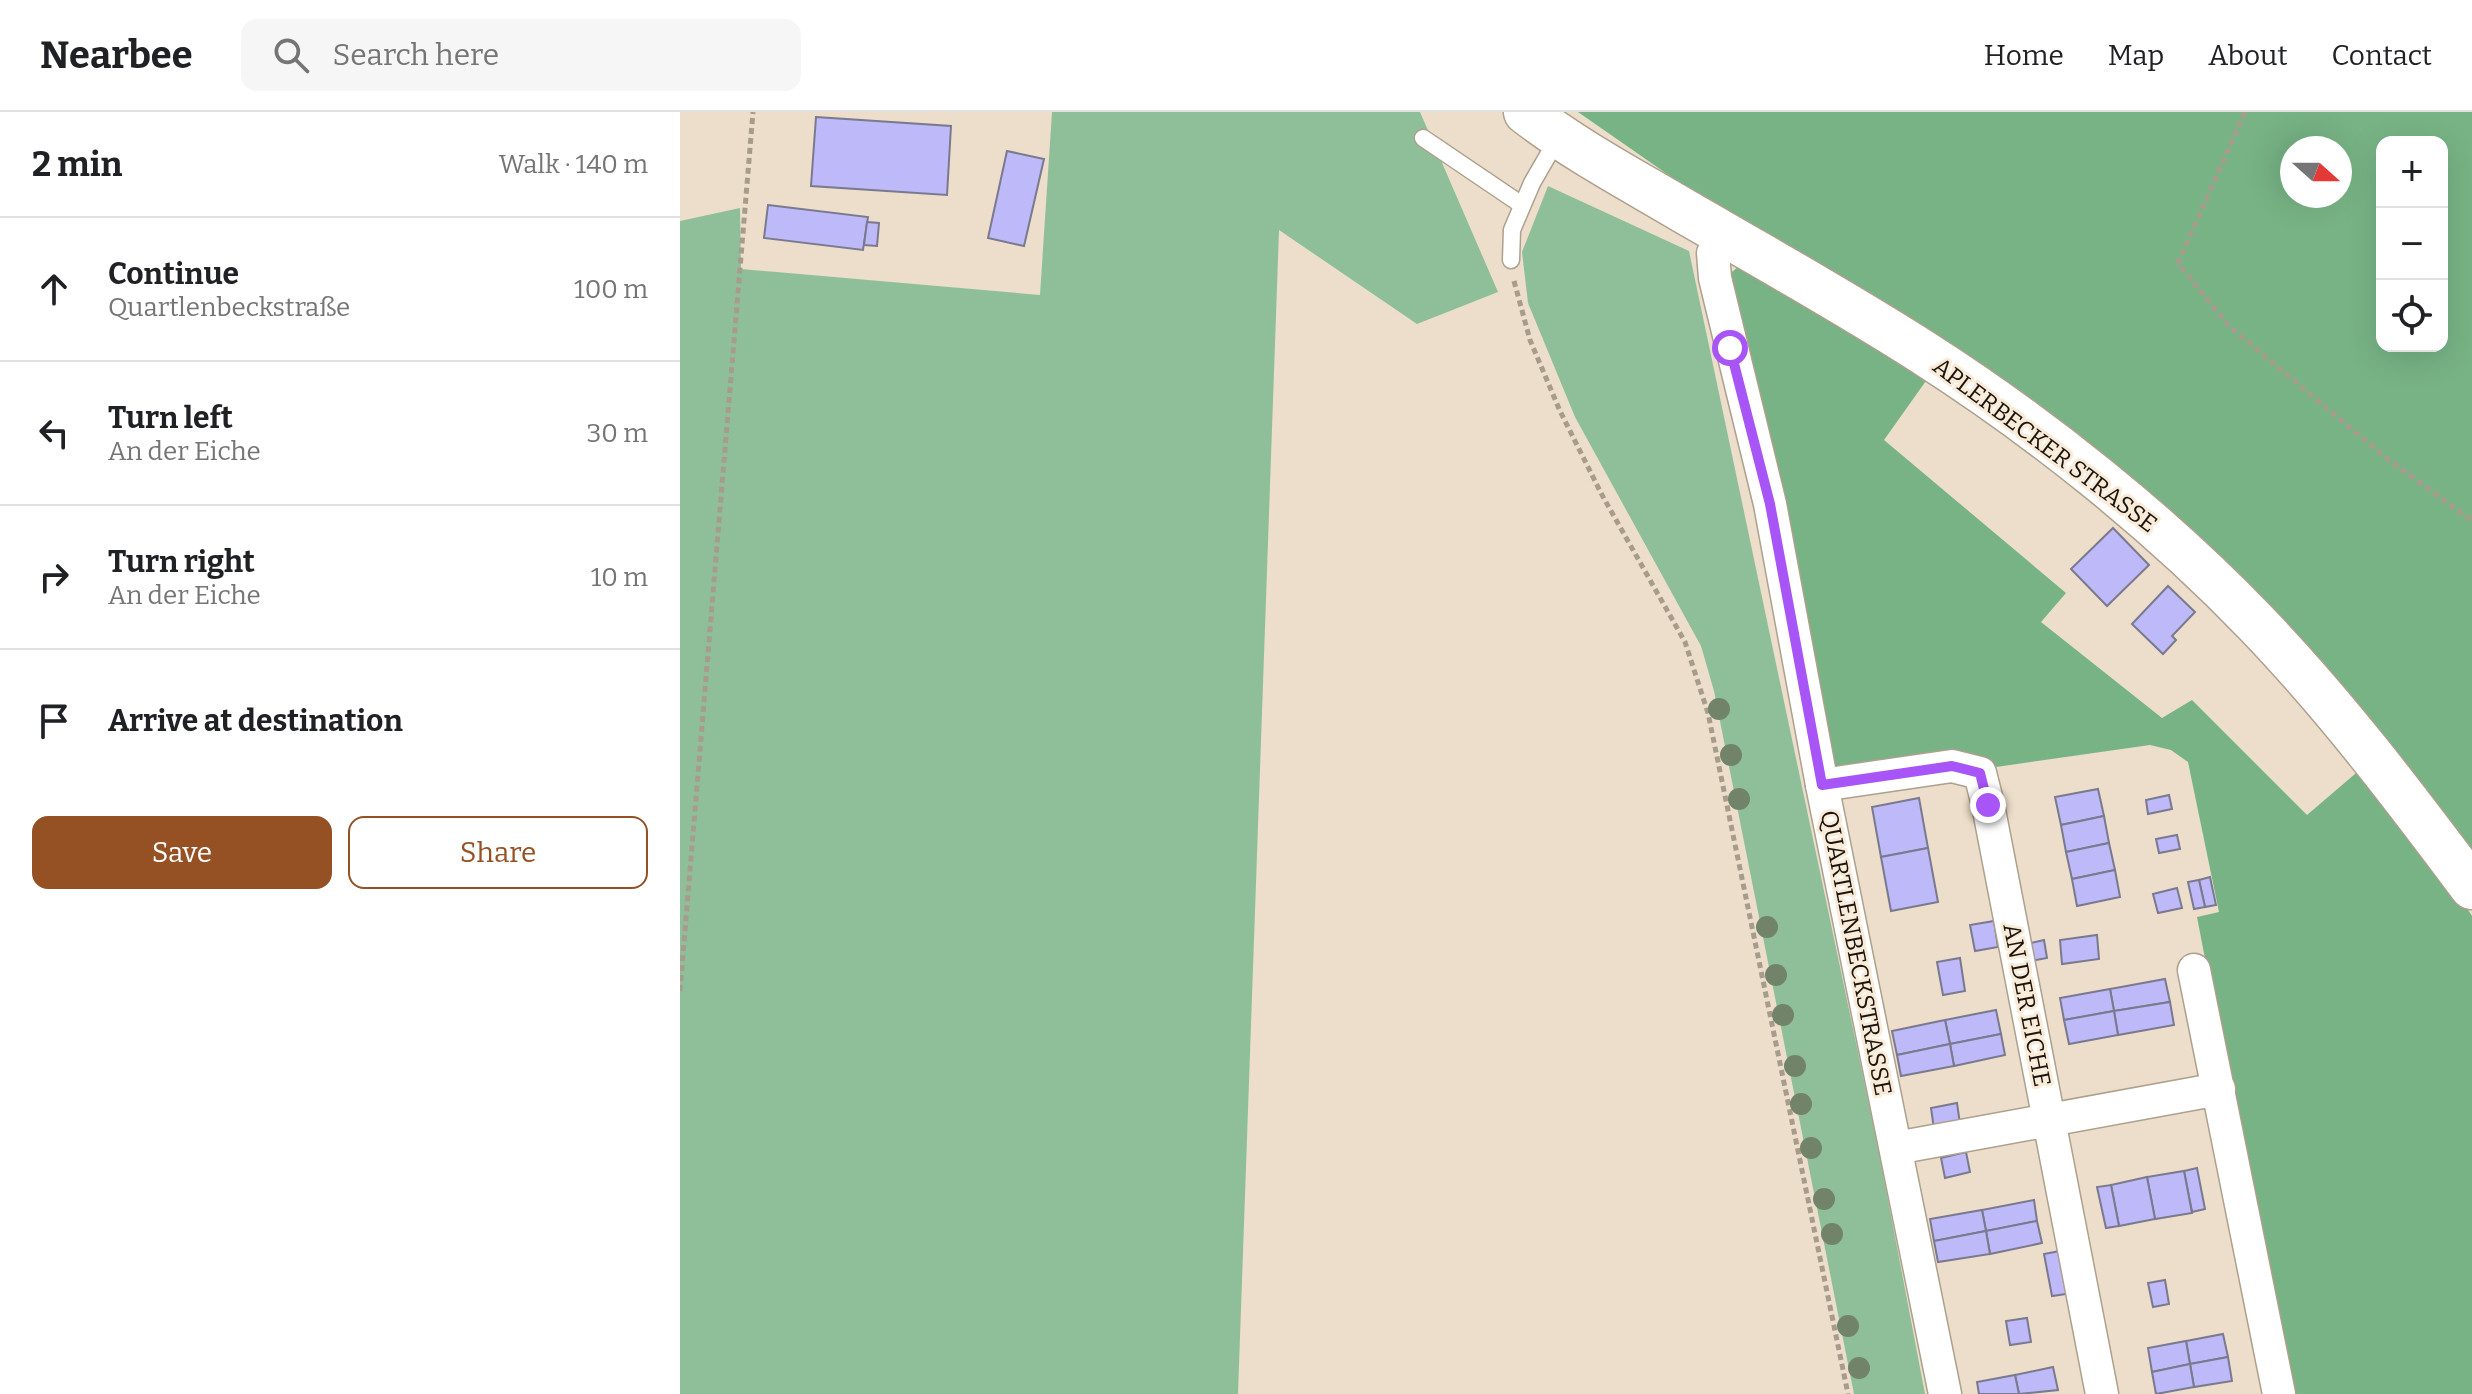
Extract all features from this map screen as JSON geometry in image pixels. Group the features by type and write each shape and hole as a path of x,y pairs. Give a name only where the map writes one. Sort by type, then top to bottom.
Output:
{"main road":[{"name":"APLERBECKER STRASSE","path":"1542,124 1936,361 2068,457 2192,561 2256,624 2394,782 2472,887"}],"street":[{"name":"QUARTLENBECKSTRASSE","path":"1725,234 1713,253 1715,278 1770,504 1822,785 1945,1394"},
{"name":"AN DER EICHE","path":"1822,785 1952,766 1980,773 2102,1394"},
{"path":"2194,970 2279,1394"},
{"path":"1896,1148 2219,1089"}],"lane":[{"path":"1511,260 1512,230 1539,169 1542,124"},
{"path":"1423,138 1522,205"}],"path":[{"path":"680,991 753,112"},
{"path":"2245,112 2178,263 2228,325 2385,457 2472,521"},
{"path":"1511,260 1530,340 1560,411 1609,509 1685,642 1708,713 1848,1394"}],"green space":[{"path":"1052,112 1420,112 1498,292 1417,324 1279,230 1238,1394 680,1394 680,221 740,208 741,269 1040,295"},
{"path":"1578,112 2472,112 2472,882 2311,679 1824,283"},
{"path":"1548,186 1689,251 1878,1147 1925,1394 1854,1394 1714,691 1701,646 1575,417 1528,303 1522,252"},
{"path":"1738,267 1744,267 1928,378 1884,440 2066,593 2041,622 2162,718 2192,700 2307,815 2362,768 2465,905 2472,916 2472,1394 2289,1394 2197,917 2219,912 2188,762 2171,750 2150,745 1996,767 1950,756 1829,773 1727,276"}],"building":[{"path":"816,117 951,126 947,195 811,186"},
{"path":"1007,151 1044,159 1024,246 988,238"},
{"path":"768,205 868,217 863,250 764,238"},
{"path":"867,222 879,223 877,246 864,245"},
{"path":"2113,528 2149,565 2107,606 2071,569"},
{"path":"2168,586 2195,612 2172,636 2176,640 2163,654 2132,624"},
{"path":"2098,789 2104,816 2061,825 2055,797"},
{"path":"2169,795 2172,809 2148,814 2146,800"},
{"path":"1919,798 1928,848 1881,857 1872,807"},
{"path":"2104,816 2109,843 2066,852 2061,825"},
{"path":"2177,835 2180,849 2159,853 2156,839"},
{"path":"2109,843 2115,870 2072,879 2066,852"},
{"path":"1928,848 1938,902 1891,911 1881,857"},
{"path":"2115,870 2120,897 2077,906 2072,879"},
{"path":"2210,877 2216,905 2205,907 2199,880"},
{"path":"2199,880 2205,907 2194,909 2188,882"},
{"path":"2177,888 2182,908 2158,913 2153,894"},
{"path":"1994,921 1998,947 1975,951 1970,925"},
{"path":"2097,935 2099,959 2062,964 2060,940"},
{"path":"2044,940 2047,958 2030,961 2027,944"},
{"path":"1960,958 1965,991 1943,995 1937,962"},
{"path":"2165,979 2170,1002 2114,1011 2110,989"},
{"path":"2110,989 2114,1011 2064,1020 2060,998"},
{"path":"2170,1002 2174,1025 2118,1035 2114,1011"},
{"path":"1996,1010 2001,1034 1950,1044 1945,1020"},
{"path":"2114,1011 2118,1035 2069,1044 2064,1020"},
{"path":"1945,1020 1950,1044 1897,1055 1892,1031"},
{"path":"2001,1034 2005,1055 1954,1066 1950,1044"},
{"path":"1950,1044 1954,1066 1901,1076 1897,1055"},
{"path":"1957,1103 1960,1124 1934,1129 1931,1108"},
{"path":"1966,1152 1970,1172 1945,1178 1941,1158"},
{"path":"2197,1168 2205,1209 2192,1212 2184,1171"},
{"path":"2184,1171 2192,1213 2155,1219 2147,1177"},
{"path":"2147,1177 2155,1219 2119,1226 2111,1185"},
{"path":"2111,1185 2119,1226 2106,1228 2097,1187"},
{"path":"2034,1200 2037,1221 1986,1231 1982,1210"},
{"path":"1982,1210 1986,1231 1934,1241 1930,1219"},
{"path":"2037,1221 2042,1243 1990,1254 1986,1231"},
{"path":"1986,1231 1990,1254 1938,1262 1934,1241"},
{"path":"2065,1250 2073,1293 2052,1296 2044,1254"},
{"path":"2165,1280 2169,1304 2153,1307 2148,1283"},
{"path":"2027,1318 2031,1342 2010,1345 2006,1321"},
{"path":"2223,1334 2228,1357 2190,1364 2186,1341"},
{"path":"2186,1341 2190,1364 2152,1372 2148,1348"},
{"path":"2228,1357 2232,1381 2194,1387 2190,1364"},
{"path":"2190,1364 2194,1387 2156,1394 2152,1372"},
{"path":"2053,1367 2058,1390 2019,1394 2015,1375"},
{"path":"2015,1375 2019,1394 1979,1394 1977,1382"}],"route":[{"path":"1730,348 1770,504 1822,785 1952,766 1980,773 1988,805"}]}
